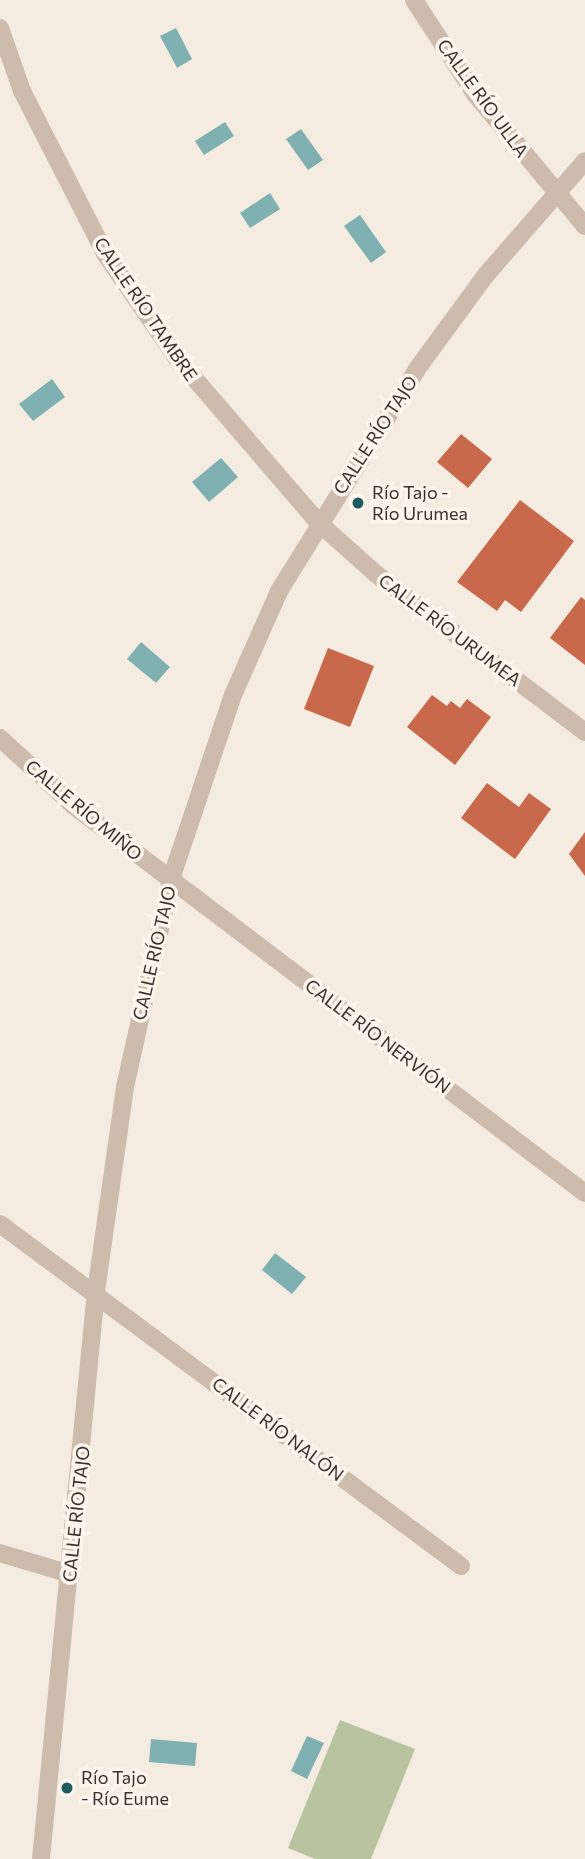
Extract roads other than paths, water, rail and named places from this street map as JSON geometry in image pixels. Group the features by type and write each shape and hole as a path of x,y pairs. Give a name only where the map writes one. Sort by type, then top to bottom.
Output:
{"street":[{"name":"CALLE RÍO ULLA","path":"414,0 475,94 555,195 585,226"},
{"name":"CALLE RÍO TAMBRE","path":"0,28 22,91 106,255 176,357 319,523"},
{"name":"CALLE RÍO TAJO","path":"41,1859 96,1292 125,1087 170,879 233,695 279,592 319,523 417,369 485,276 585,160"},
{"name":"CALLE RÍO URUMEA","path":"319,523 376,574 585,732"},
{"name":"CALLE RÍO MIÑO","path":"0,738 74,806 170,879"},
{"name":"CALLE RÍO NERVIÓN","path":"170,879 585,1194"},
{"name":"CALLE RÍO NALÓN","path":"0,1224 96,1292 461,1566"},
{"path":"0,1553 70,1574"}],"water":[{"path":"176,28 192,59 177,68 160,36"},
{"path":"225,122 234,136 204,155 195,141"},
{"path":"301,129 323,160 308,170 286,139"},
{"path":"270,193 280,209 250,228 240,213"},
{"path":"360,215 386,252 371,263 344,226"},
{"path":"52,379 65,397 33,421 19,404"},
{"path":"221,458 238,477 209,502 192,482"},
{"path":"141,642 170,667 156,683 127,659"},
{"path":"275,1253 306,1277 292,1294 262,1270"},
{"path":"307,1736 324,1743 307,1779 291,1771"},
{"path":"151,1739 197,1743 195,1766 149,1762"}],"place":[{"name":"Río Tajo - Río Urumea","path":"358,503"},
{"name":"Río Tajo - Río Eume","path":"67,1788"}]}
